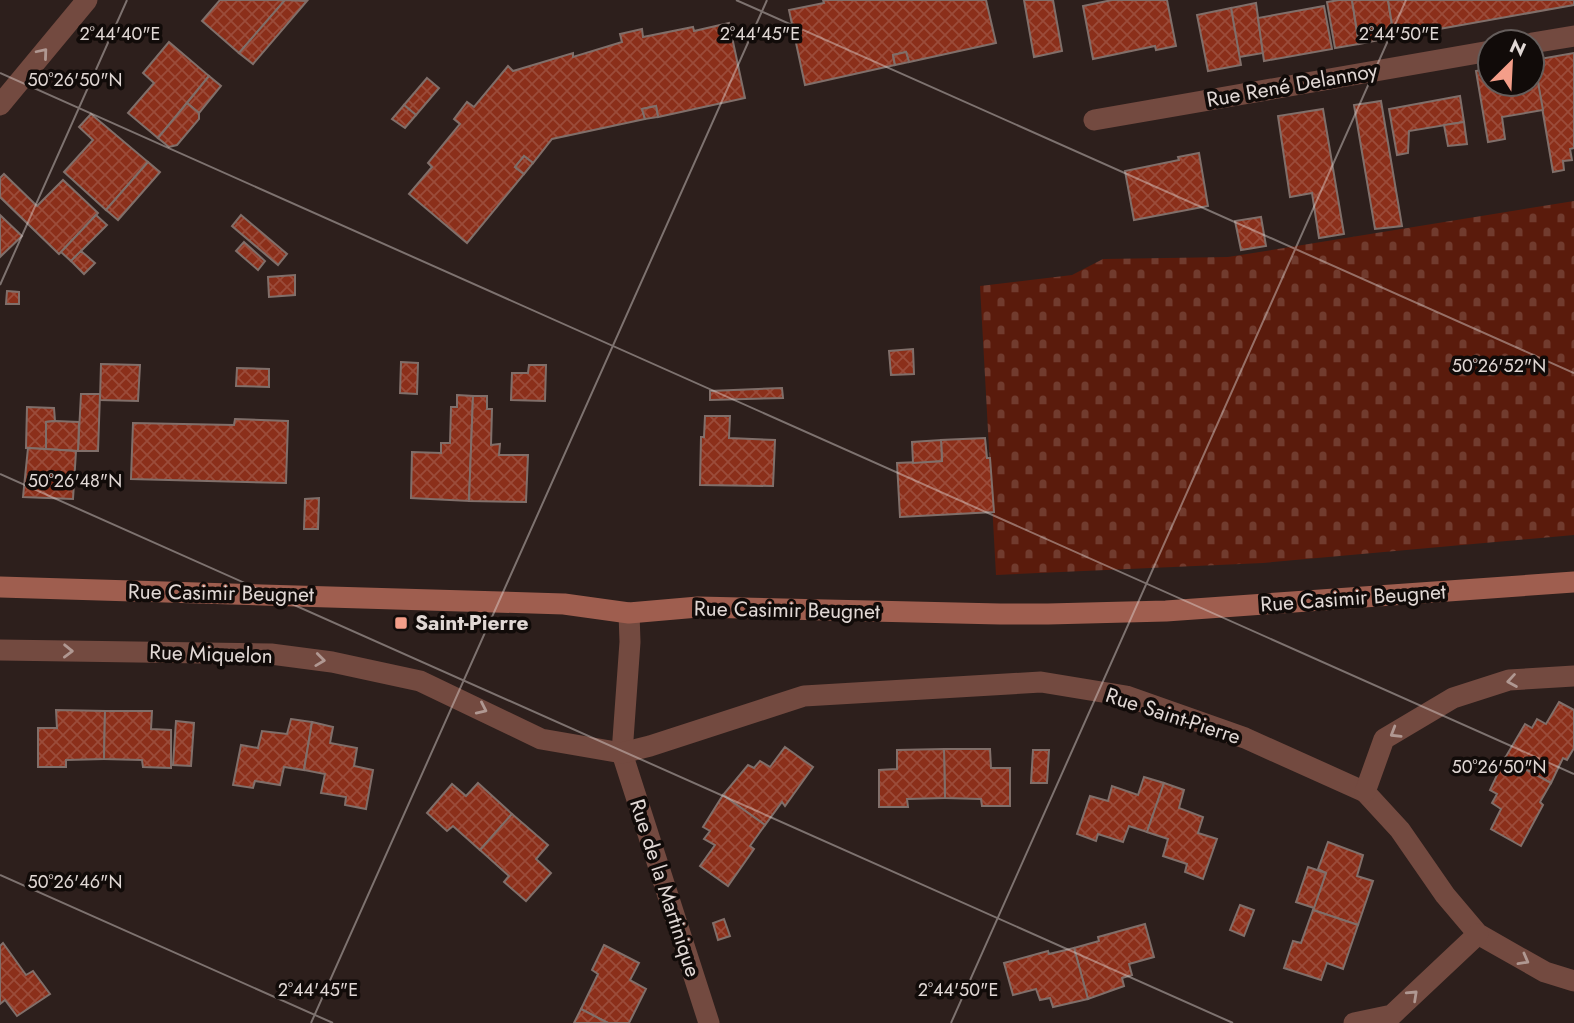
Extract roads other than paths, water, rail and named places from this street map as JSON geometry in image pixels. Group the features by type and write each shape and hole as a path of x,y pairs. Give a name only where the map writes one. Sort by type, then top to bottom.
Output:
{"main road":[{"name":"Rue Casimir Beugnet","path":"0,587 564,604 629,613 698,607 1000,614 1166,611 1574,582"}],"street":[{"path":"0,105 81,2"},
{"path":"1546,41 1574,36"},
{"name":"Rue René Delannoy","path":"1094,120 1476,53"},
{"name":"Rue de la Martinique","path":"629,613 631,642 622,753 709,1023"},
{"name":"Rue Miquelon","path":"0,650 271,654 332,662 420,681 541,739 622,753"},
{"path":"1365,792 1384,739 1453,698 1509,680 1574,676"},
{"name":"Rue Saint-Pierre","path":"622,753 804,696 1041,682 1126,696 1245,738 1365,792 1400,830 1444,895 1478,934 1545,972 1574,981"},
{"path":"1354,1023 1392,1015 1478,934"}],"place":[{"name":"Saint-Pierre","path":"401,623"}]}
